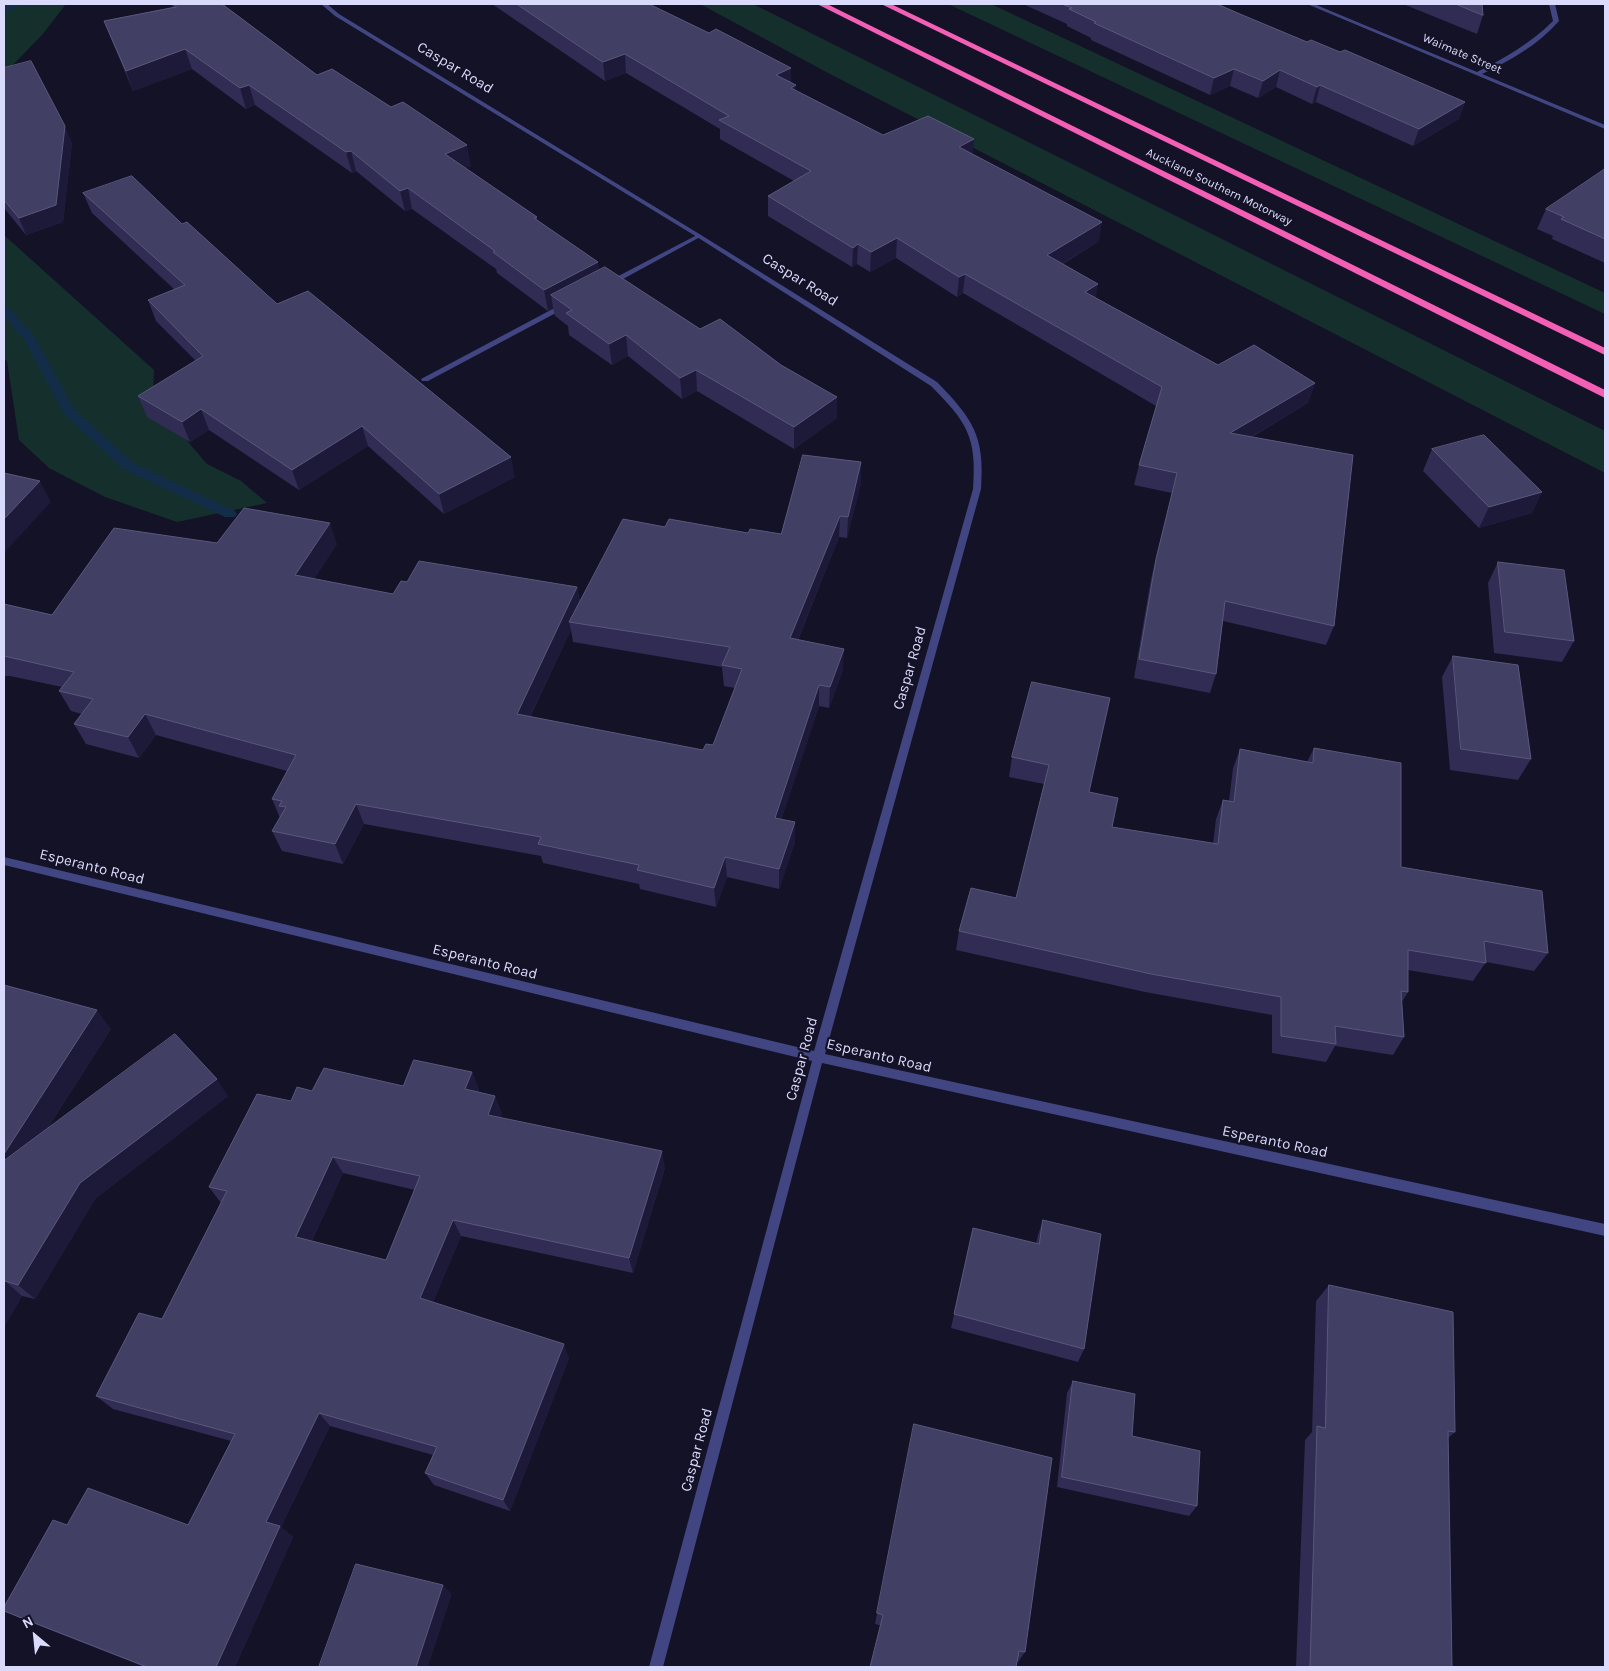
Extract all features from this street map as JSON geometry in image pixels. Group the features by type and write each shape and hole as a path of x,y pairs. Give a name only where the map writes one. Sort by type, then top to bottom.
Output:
{"highway":[{"name":"Auckland Southern Motorway","path":"820,4 1605,394"},
{"name":"Auckland Southern Motorway","path":"885,4 1605,352"}],"street":[{"name":"Caspar Road","path":"324,4 337,15 699,236 934,384 954,404 966,420 975,439 980,461 977,489 818,1058 656,1667"},
{"name":"Waimate Street","path":"1310,4 1605,127"},
{"path":"1479,73 1519,53 1542,36 1556,21 1552,4"},
{"path":"602,286 699,236"},
{"path":"425,378 576,300"},
{"name":"Esperanto Road","path":"4,861 818,1058 1605,1230"}],"green space":[{"path":"4,4 66,4 42,35 4,74"},
{"path":"700,4 753,4 1605,431 1605,473 830,74"},
{"path":"948,4 991,4 1605,293 1605,314"},
{"path":"4,235 154,370 153,401 207,464 241,481 267,503 177,522 105,497 49,468 19,440 7,361 4,359"}],"building":[{"path":"174,4 222,4 317,75 332,69 391,107 403,102 467,145 445,154 537,217 534,218 598,262 544,290 493,252 495,251 408,188 400,191 351,151 346,152 249,85 240,88 185,49 126,71 104,21 176,7"},
{"path":"517,4 649,4 709,33 716,29 791,68 776,75 796,85 791,88 883,135 928,116 974,139 959,147 1102,222 1047,255 1098,284 1085,292 1218,365 1254,345 1315,383 1230,433 1353,455 1334,626 1225,601 1216,674 1139,659 1156,559 1177,473 1139,465 1162,387 965,274 959,277 897,238 871,252 858,244 853,248 768,196 811,171 719,120 729,116 625,54 603,62"},
{"path":"1062,4 1217,4 1307,42 1311,40 1340,52 1345,50 1465,102 1419,129 1320,85 1317,87 1280,70 1263,81 1234,69 1214,78 1094,23 1096,22"},
{"path":"1456,4 1482,4 1483,15"},
{"path":"31,61 65,126 56,205 19,218 4,200 4,68"},
{"path":"1605,169 1605,239 1561,219 1564,217 1546,209"},
{"path":"132,176 182,224 187,222 277,304 308,291 511,457 439,494 362,426 292,470 201,409 182,422 138,396 203,356 148,300 185,285 83,193"},
{"path":"605,267 700,329 720,319 781,365 837,397 794,427 696,370 680,378 626,335 609,344 566,313 572,310 551,295"},
{"path":"1484,435 1542,492 1489,507 1432,449"},
{"path":"803,455 861,462 848,517 840,516 790,638 844,649 830,687 819,685 775,818 795,822 779,869 725,857 714,888 637,870 639,865 538,844 541,837 356,804 335,844 272,831 286,807 279,806 282,801 272,799 296,755 145,714 128,737 74,724 93,699 59,691 74,672 4,656 4,604 52,615 114,528 217,543 244,508 330,523 295,575 393,594 401,581 407,582 419,561 577,587 517,714 703,750 706,744 713,745 742,669 722,665 730,647 569,622 623,519 665,527 669,519 748,533 750,529 781,534"},
{"path":"4,473 40,481 4,519"},
{"path":"1498,562 1564,570 1574,641 1505,632"},
{"path":"1453,656 1518,665 1531,759 1461,749"},
{"path":"1032,682 1110,698 1089,792 1118,798 1112,827 1218,844 1223,800 1234,802 1240,749 1313,763 1314,748 1401,763 1401,867 1542,891 1548,953 1484,941 1486,963 1408,950 1408,992 1401,991 1404,1037 1335,1026 1336,1044 1281,1036 1281,997 1151,974 959,931 971,888 1016,898 1049,765 1012,757"},
{"path":"4,985 97,1010 4,1154"},
{"path":"175,1034 217,1079 80,1183 18,1285 5,1281 4,1283 4,1161"},
{"path":"414,1060 472,1072 465,1089 495,1096 488,1115 662,1151 629,1258 453,1220 420,1298 564,1344 503,1500 425,1473 437,1447 319,1413 266,1522 280,1526 216,1667 147,1667 4,1611 4,1607 53,1520 67,1525 88,1488 188,1525 235,1434 96,1396 139,1313 162,1319 227,1191 209,1187 257,1094 291,1101 297,1087 312,1091 324,1068 403,1086","holes":["333,1157 420,1176 386,1260 296,1237"]},
{"path":"1043,1220 1101,1234 1084,1349 954,1314 973,1228 1039,1244"},
{"path":"1329,1285 1453,1312 1455,1432 1448,1431 1452,1667 1310,1667 1317,1426 1325,1428"},
{"path":"1073,1381 1135,1394 1132,1436 1200,1451 1197,1506 1062,1477"},
{"path":"914,1424 1052,1458 1025,1652 1019,1651 1016,1667 870,1667 883,1615 877,1613"},
{"path":"356,1564 443,1585 416,1667 319,1667"}],"waterway":[{"path":"4,12 16,4"},
{"path":"4,310 29,337 69,411 128,466 230,514"}]}
